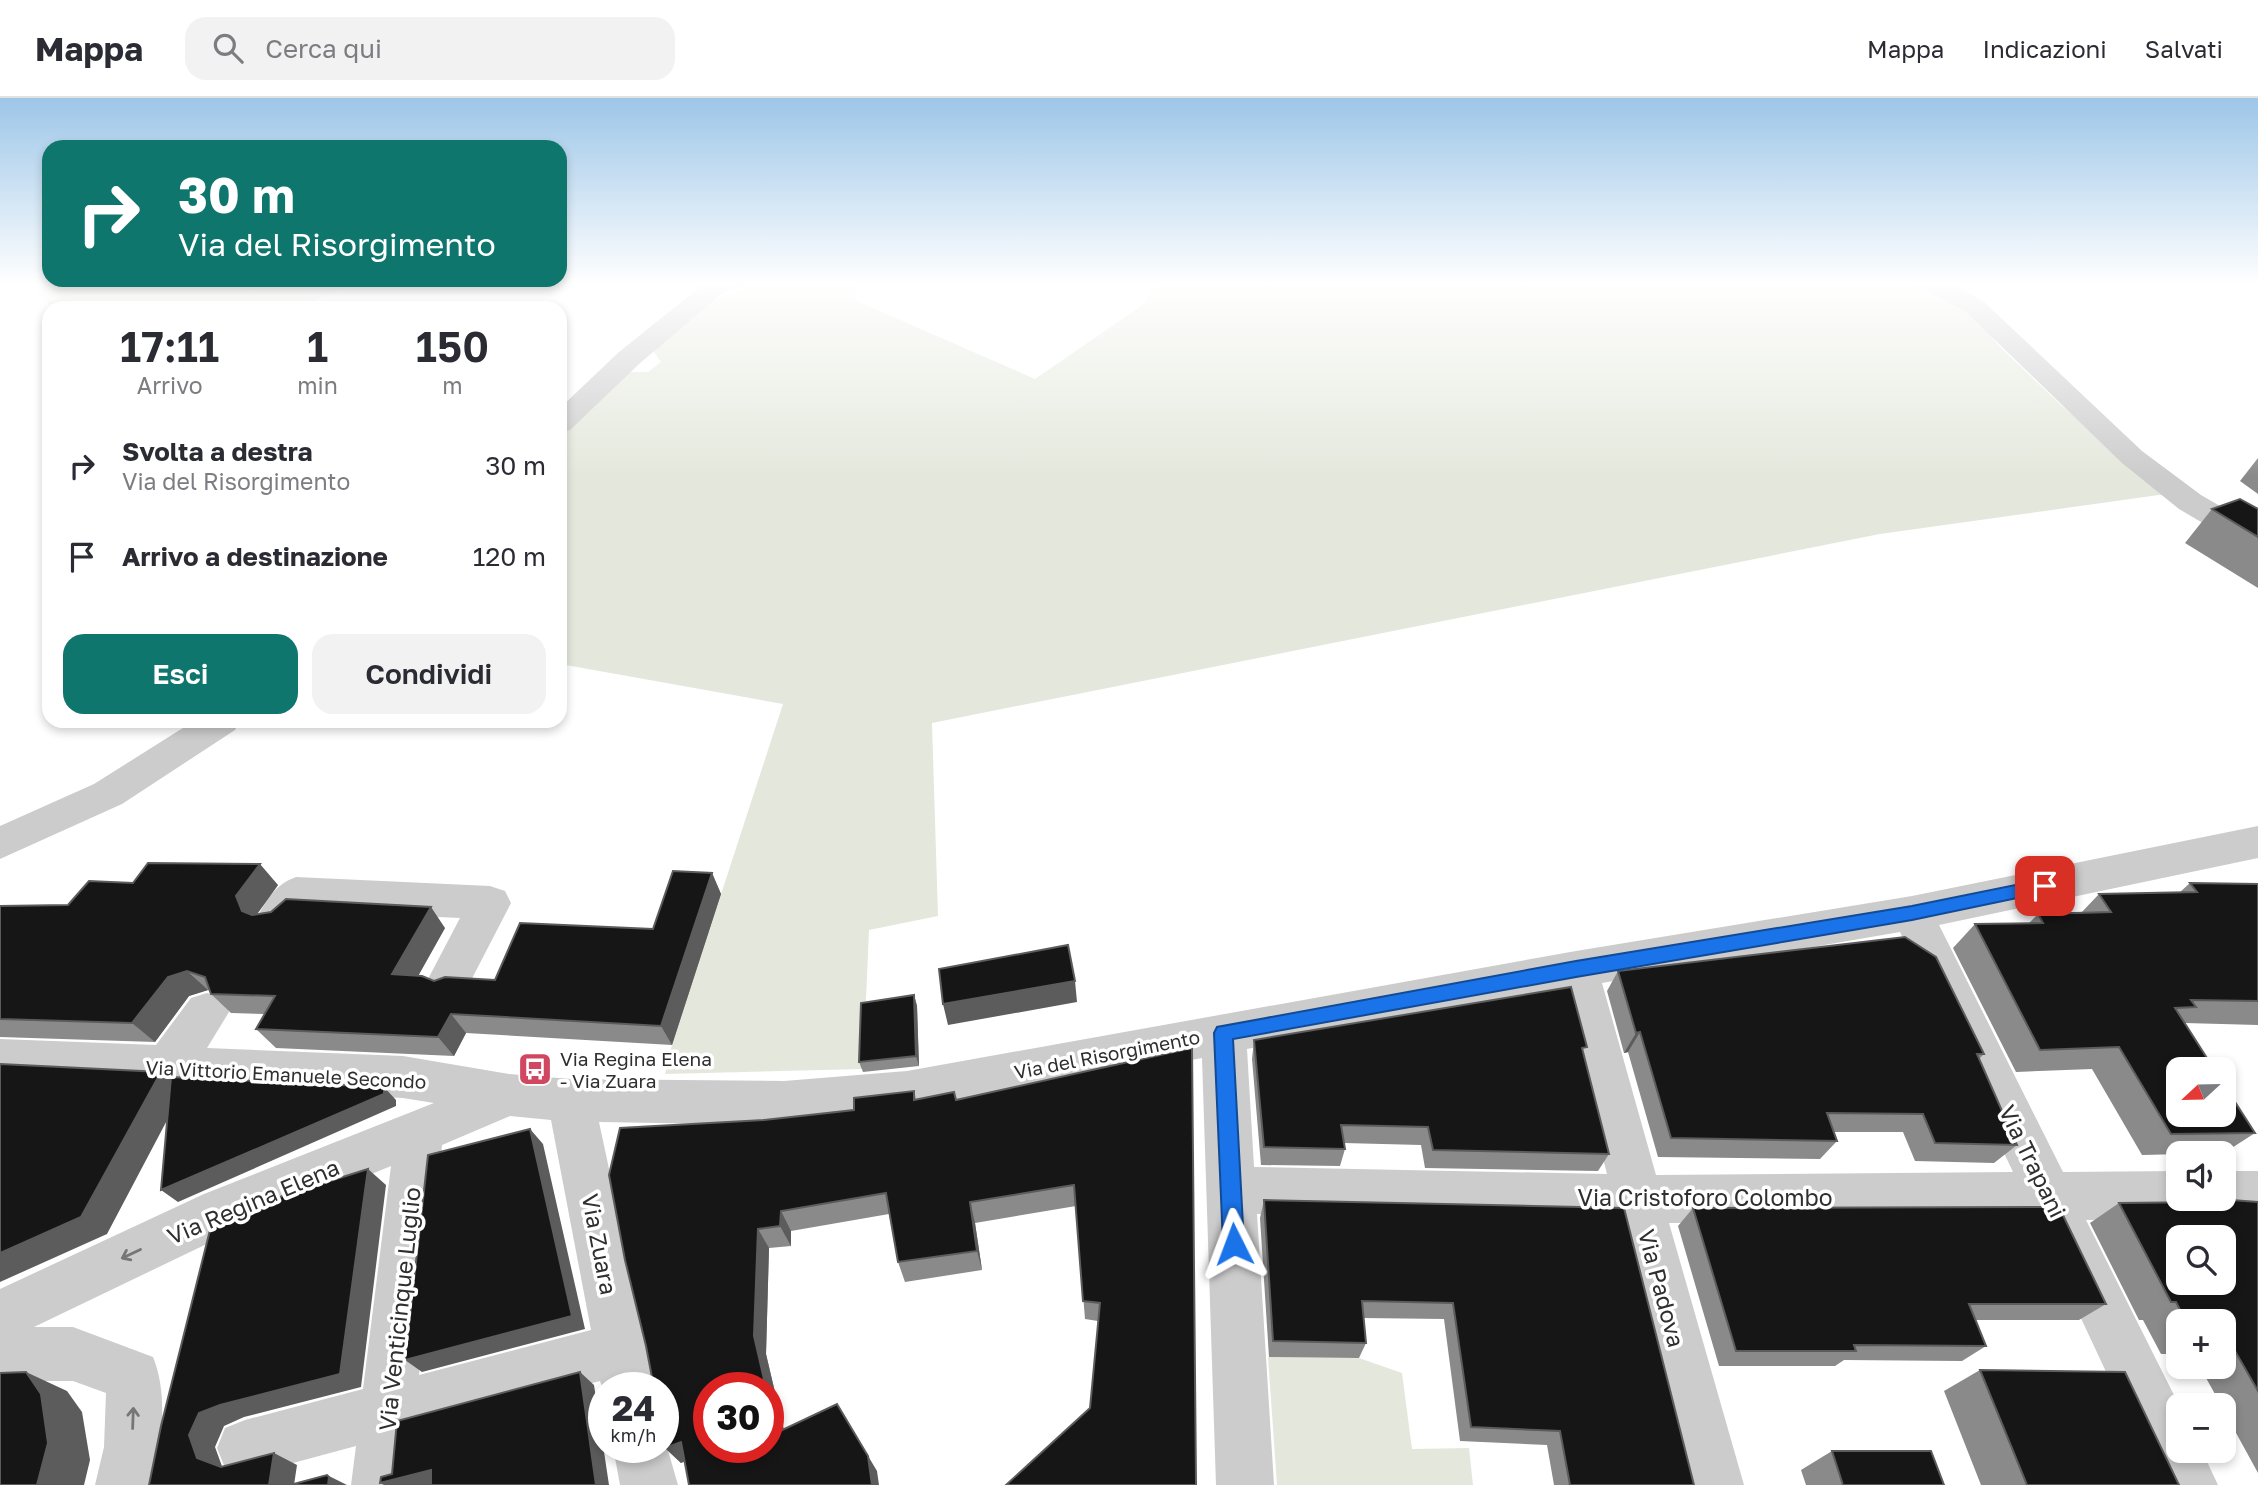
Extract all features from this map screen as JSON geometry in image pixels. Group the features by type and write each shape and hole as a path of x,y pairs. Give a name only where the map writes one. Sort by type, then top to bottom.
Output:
{"street":[{"path":"567,417 643,347"},
{"path":"2017,347 2132,457 2190,502 2258,542"},
{"path":"0,843 108,794 211,728"},
{"name":"Via del Risorgimento","path":"571,1100 784,1103 907,1092 1576,969 1912,913 2258,842"},
{"path":"278,918 296,894 491,903 450,979"},
{"name":"Via Trapani","path":"1912,913 2189,1485"},
{"name":"Via Padova","path":"1576,969 1715,1485"},
{"path":"167,1067 207,1012"},
{"path":"1224,1033 1245,1485"},
{"name":"Via Vittorio Emanuele Secondo","path":"0,1059 402,1077 509,1095 571,1100"},
{"name":"Via Regina Elena","path":"0,1316 222,1211 509,1095"},
{"name":"Via Zuara","path":"571,1100 625,1368"},
{"name":"Via Venticinque Luglio","path":"380,1485 419,1133"},
{"name":"Via Cristoforo Colombo","path":"1231,1190 1638,1199 2166,1195"},
{"path":"2236,1195 2258,1195"},
{"path":"0,1354 74,1354 134,1376 132,1447 124,1485"},
{"path":"245,1448 388,1409 625,1368"},
{"path":"644,1463 649,1485"}],"shaded area":[{"path":"655,347 961,347 1035,379 1082,347 2000,347 2061,405 2166,494 1880,534 932,723 938,916 869,930 863,1069 665,1074 672,1045 783,704 567,665 567,429 627,372 648,372 661,362 652,349"},
{"path":"1268,1357 1359,1358 1402,1373 1412,1449 1469,1448 1473,1485 1277,1485"}],"building":[{"path":"2240,499 2258,509 2258,537 2212,509"},
{"path":"148,863 260,864 236,896 242,911 252,915 271,912 286,899 431,907 392,974 422,976 434,981 445,977 495,980 520,923 653,929 673,871 712,873 661,1026 451,1014 438,1037 256,1029 275,996 211,994 205,977 187,971 168,977 132,1023 0,1019 0,906 68,905 89,881 133,883"},
{"path":"2190,883 2258,884 2258,1001 2191,1000 2196,1007 2175,1008 2206,1057 2166,1057 2166,1126 2119,1047 2040,1050 1975,924 2043,923 2038,914 2111,912 2099,894 2197,892"},
{"path":"1905,937 1936,957 1984,1054 1977,1054 2017,1145 1935,1143 1923,1114 1827,1113 1837,1141 1671,1138 1640,1032 1636,1033 1618,971"},
{"path":"1068,945 1075,981 943,1004 939,969"},
{"path":"1571,987 1587,1047 1582,1048 1609,1154 1433,1150 1428,1127 1341,1125 1345,1149 1264,1147 1254,1040"},
{"path":"914,995 916,1056 859,1062 861,1003"},
{"path":"1192,1048 1196,1485 1006,1485 1090,1408 1100,1303 1083,1301 1074,1185 970,1202 977,1251 898,1262 886,1193 781,1211 780,1226 758,1229 754,1336 762,1372 693,1372 693,1463 784,1463 784,1429 837,1404 868,1456 872,1485 689,1485 681,1442 679,1443 679,1372 651,1372 625,1260 609,1175 620,1128 764,1120 854,1110 854,1098 914,1091 914,1100 954,1092 956,1100"},
{"path":"0,1064 161,1072 81,1217 0,1253"},
{"path":"171,1077 384,1087 384,1094 161,1190"},
{"path":"2236,1104 2255,1133 2171,1134 2167,1127 2236,1127"},
{"path":"530,1129 572,1316 405,1360 428,1155"},
{"path":"368,1169 340,1374 220,1405 199,1413 189,1435 197,1458 221,1467 274,1453 269,1485 149,1485 213,1218"},
{"path":"1264,1200 1624,1208 1694,1485 1570,1485 1560,1431 1471,1427 1453,1303 1362,1301 1366,1343 1273,1341"},
{"path":"2236,1200 2258,1202 2258,1391 2236,1353 2236,1309 2180,1309 2167,1295 2236,1295 2236,1225 2166,1225 2166,1292 2119,1203 2166,1202 2166,1211 2236,1211"},
{"path":"2059,1207 2106,1304 1969,1304 1986,1346 1854,1345 1856,1351 1736,1351 1693,1208"},
{"path":"1980,1370 2125,1372 2166,1458 2166,1463 2168,1463 2179,1485 2027,1485"},
{"path":"26,1372 41,1394 48,1443 37,1485 0,1485 0,1373"},
{"path":"580,1372 588,1428 588,1463 593,1463 596,1485 431,1485 431,1470 380,1483 381,1477 392,1474 397,1421"},
{"path":"1832,1451 1931,1451 1944,1485 1843,1485"},
{"path":"327,1475 328,1485 290,1485"}],"place":[{"name":"Via Regina Elena - Via Zuara","path":"535,1069"}],"route":[{"path":"1234,1244 1224,1033 1576,969 1912,913 2045,886"}]}
